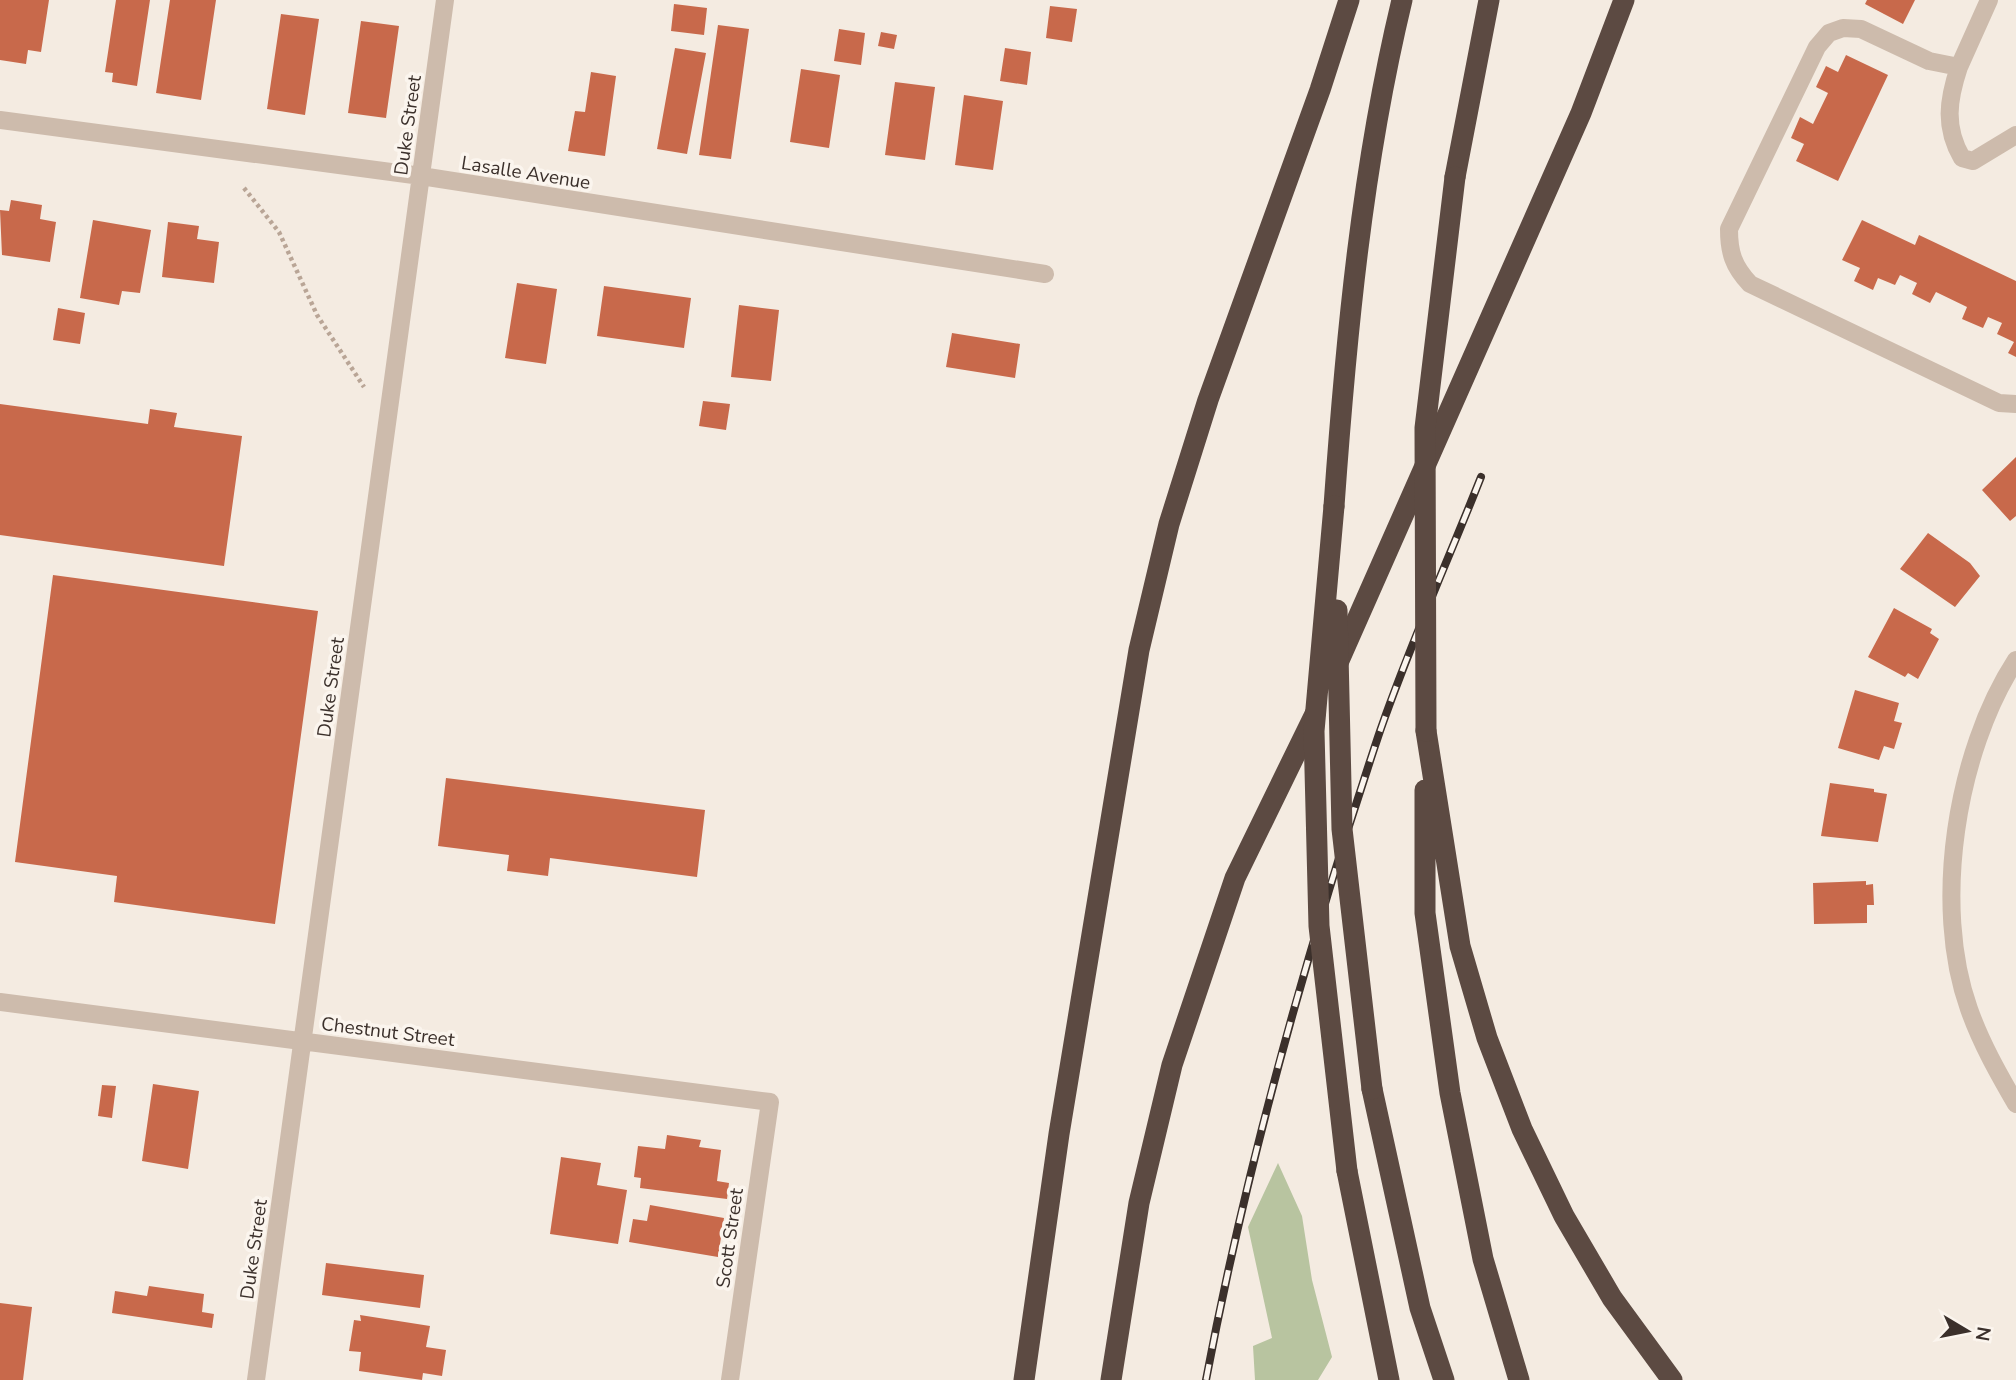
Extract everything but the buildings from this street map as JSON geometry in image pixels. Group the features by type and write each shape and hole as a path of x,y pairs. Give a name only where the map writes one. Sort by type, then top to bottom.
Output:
{"highway":[{"path":"1024,1380 1064,1106 1139,650 1169,523 1204,412 1320,90 1349,0"},
{"path":"1389,1380 1348,1171 1319,926 1314,731 1344,363 1366,189 1402,0"},
{"path":"1489,0 1455,177 1424,428 1425,913 1450,1093 1478,1233 1519,1380"},
{"path":"1111,1380 1139,1203 1172,1066 1215,931 1235,878 1303,742 1570,138 1623,0"},
{"path":"1334,506 1342,829 1372,1089 1420,1308 1444,1380"},
{"path":"1426,731 1460,946 1487,1038 1522,1129 1564,1216 1612,1298 1672,1380"}],"street":[{"name":"Duke Street","path":"256,1380 446,0"},
{"path":"1989,0 1951,91 1950,137 1962,158 1973,161 2016,135"},
{"path":"1959,67 1929,61 1861,29 1843,28 1829,33 1817,47 1729,229 1729,251 1738,271 1749,284 1999,402 2016,404"},
{"name":"Lasalle Avenue","path":"0,120 421,176 1045,274"},
{"path":"2016,660 1984,723 1966,781 1952,864 1951,909 1957,964 1968,1007 1989,1059 2016,1104"},
{"name":"Chestnut Street","path":"0,1002 770,1102"},
{"name":"Scott Street","path":"730,1380 770,1102"}],"path":[{"path":"244,188 279,232 317,315 369,396"}],"green space":[{"path":"1278,1163 1302,1216 1312,1280 1332,1357 1318,1380 1255,1380 1253,1346 1272,1338 1248,1227"}],"railway":[{"path":"1206,1380 1260,1136 1327,895 1390,704 1481,477"}]}
